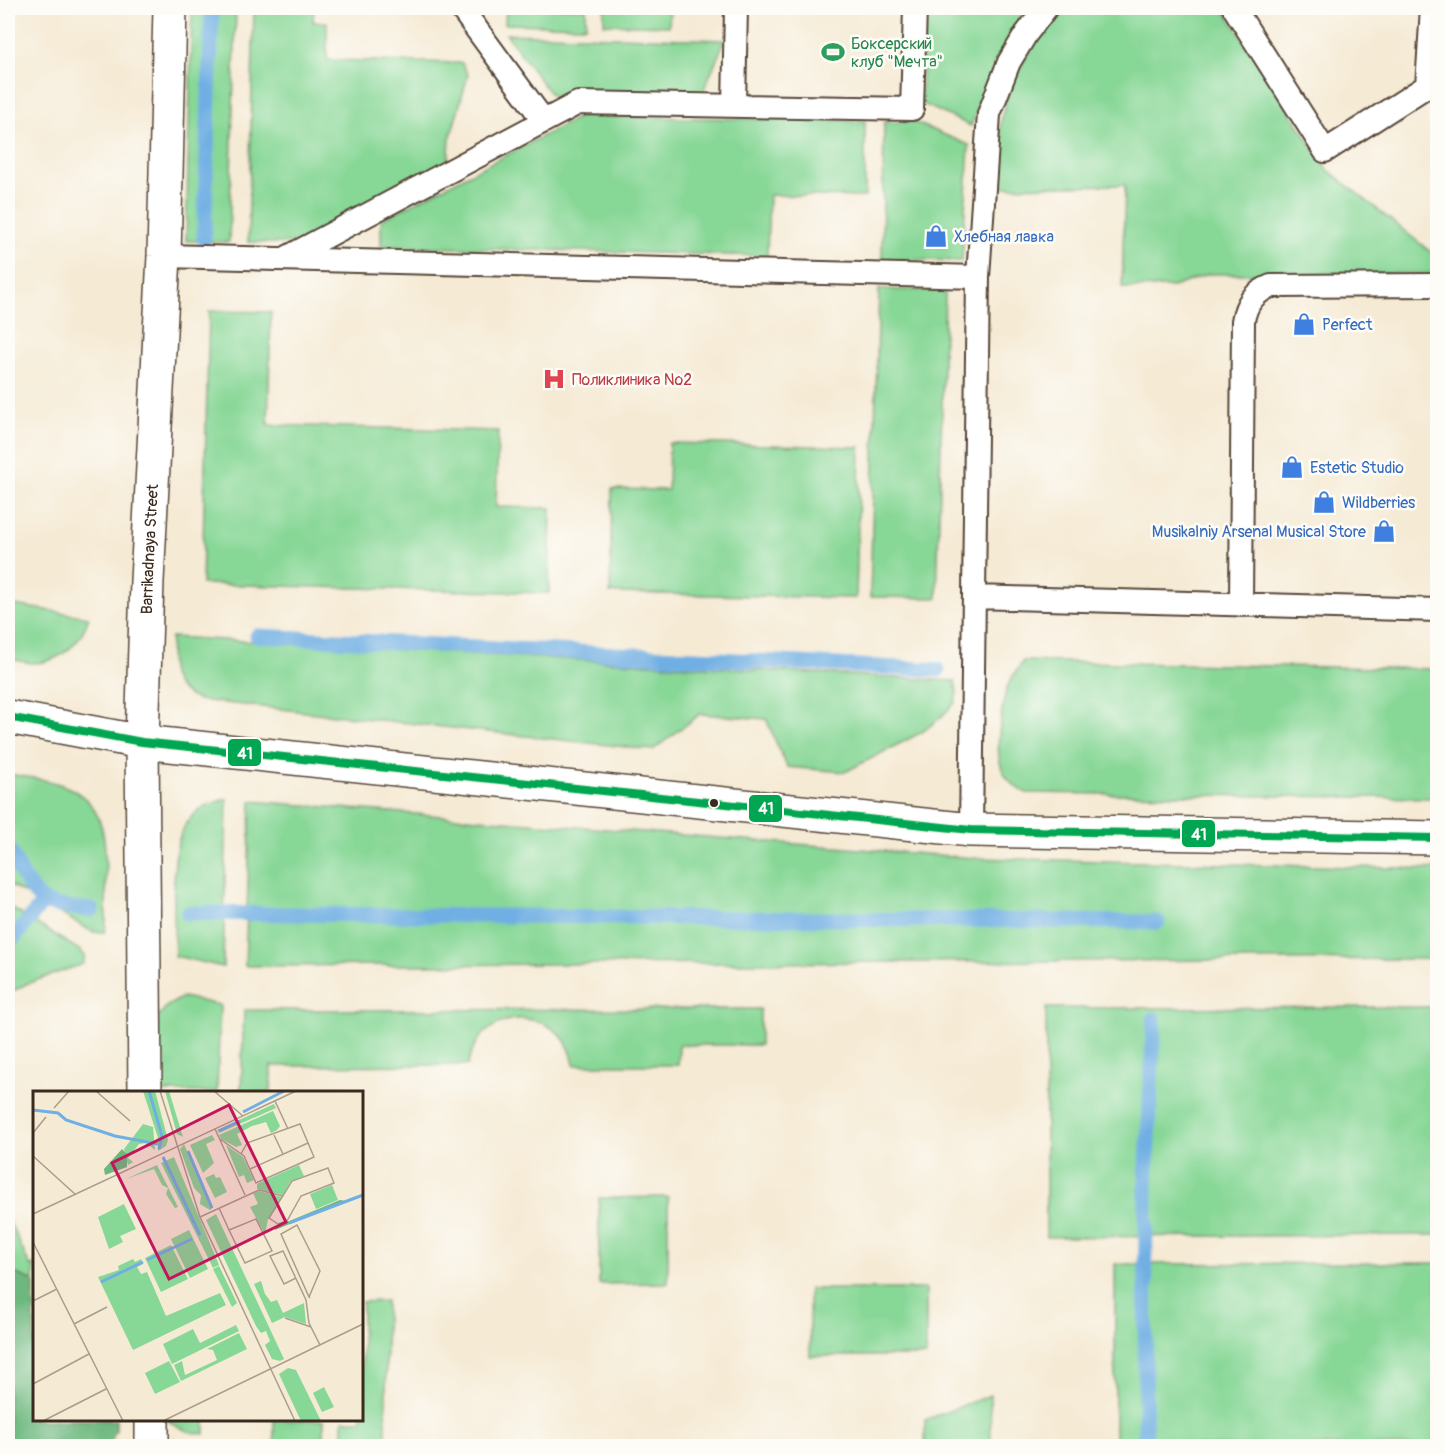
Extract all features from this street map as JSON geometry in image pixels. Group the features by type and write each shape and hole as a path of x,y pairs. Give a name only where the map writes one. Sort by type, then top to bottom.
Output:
{"main road":[{"name":"Barrikadnaya Street","path":"145,1091 142,742 147,581 164,256 170,8"},
{"path":"8,717 142,742 971,830 1437,838"},
{"path":"152,1421 153,1446"}],"lane":[{"path":"461,8 544,121"},
{"path":"734,105 736,8"},
{"path":"284,259 578,103 912,110 915,8"},
{"path":"971,830 978,277 989,114 1009,62 1026,34 1046,8"},
{"path":"1234,8 1325,151 1427,86 1432,8"},
{"path":"164,256 978,277"},
{"path":"1241,605 1243,321 1248,302 1262,290 1271,286 1437,285"},
{"path":"975,597 1437,610"}],"green space":[{"path":"192,8 236,8 229,242 186,241"},
{"path":"254,8 314,8 313,22 327,22 327,60 462,63 468,75 450,139 448,164 298,244 248,242"},
{"path":"506,8 586,8 586,26 505,24"},
{"path":"604,8 670,8 669,26 604,24"},
{"path":"924,8 1028,8 1002,50 971,126 921,103"},
{"path":"1064,8 1223,8 1327,169 1437,257 1437,273 1209,274 1173,287 1122,288 1125,185 997,187 1002,117 1011,86 1034,45"},
{"path":"506,34 725,40 701,96 551,95"},
{"path":"581,116 865,121 865,197 769,195 767,256 381,246 381,220"},
{"path":"884,122 914,122 969,145 962,261 882,259"},
{"path":"879,289 945,291 937,598 870,597"},
{"path":"209,311 271,312 268,425 498,431 496,507 551,508 549,593 202,584"},
{"path":"669,443 860,447 856,598 610,593 612,489 668,490"},
{"path":"8,604 89,617 86,626 70,649 45,662 25,662 8,658"},
{"path":"171,637 955,681 957,692 955,703 922,732 845,772 787,767 766,719 700,714 653,750 198,700 180,689 172,675"},
{"path":"1023,661 1437,669 1437,798 1027,793 1008,779 1003,771 999,751 1005,693"},
{"path":"8,774 46,780 66,786 91,805 97,815 104,838 105,932 93,932 8,884"},
{"path":"227,799 223,967 175,956 174,879 177,848 187,822 196,812 210,804"},
{"path":"251,801 975,858 1437,869 1437,959 245,966"},
{"path":"8,906 81,951 85,956 83,964 26,984 8,994"},
{"path":"183,997 220,1005 217,1091 159,1091 157,1018 167,1006"},
{"path":"1437,1007 1437,1235 1046,1237 1046,1008"},
{"path":"760,1009 760,1045 679,1045 678,1065 574,1065 567,1045 555,1031 539,1022 522,1019 504,1022 488,1030 475,1045 468,1065 271,1066 271,1091 241,1091 244,1010"},
{"path":"668,1197 668,1283 599,1284 599,1198"},
{"path":"8,1218 30,1266 33,1265 33,1281 8,1271"},
{"path":"1437,1263 1437,1446 1115,1446 1115,1264"},
{"path":"8,1271 33,1281 33,1421 116,1421 116,1430 108,1446 8,1446"},
{"path":"809,1289 926,1289 926,1356 810,1356"},
{"path":"386,1301 386,1446 343,1446 343,1421 363,1421 363,1302"},
{"path":"990,1395 991,1446 925,1446 925,1420"},
{"path":"168,1421 205,1421 205,1434 194,1433"},
{"path":"274,1421 324,1421 324,1446 274,1446"}],"waterway":[{"path":"204,239 212,8"},
{"path":"257,636 938,670"},
{"path":"8,848 30,888 42,900 50,904 92,910"},
{"path":"8,945 44,901"},
{"path":"188,913 1158,922"},
{"path":"1145,1446 1146,1183 1154,1019"}],"transit line":[{"name":"41","path":"8,717 142,742 971,830 1438,838"}],"place":[{"name":"Боксерский клуб \"Мечта\"","path":"833,52"},
{"name":"Хлебная лавка","path":"936,236"},
{"name":"Perfect","path":"1304,324"},
{"name":"Поликлиника №2","path":"554,379"},
{"name":"Estetic Studio","path":"1292,467"},
{"name":"Wildberries","path":"1324,502"},
{"name":"Musikalniy Arsenal Musical Store","path":"1384,531"}]}
